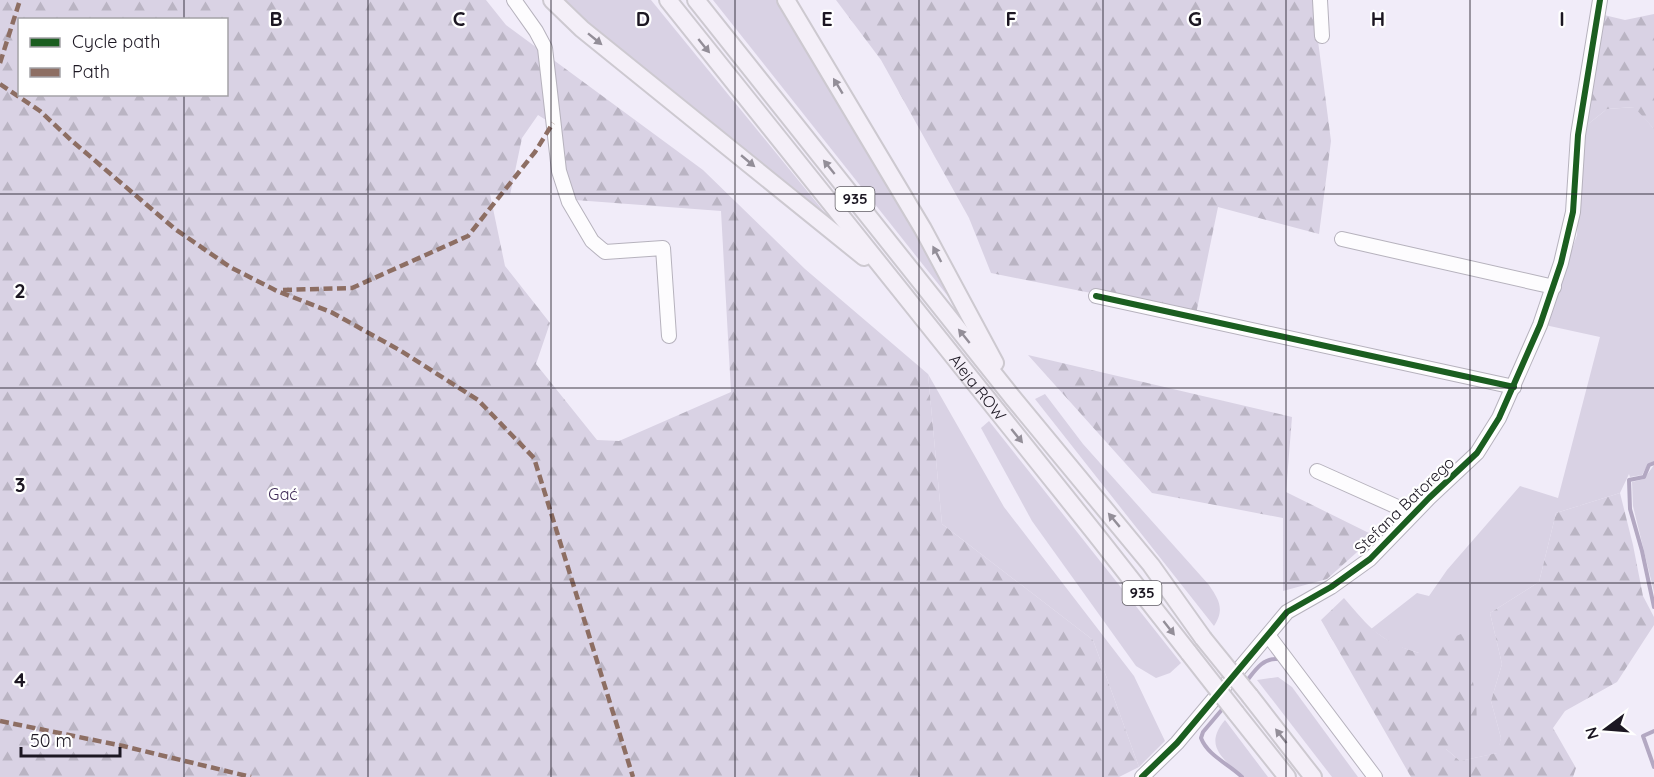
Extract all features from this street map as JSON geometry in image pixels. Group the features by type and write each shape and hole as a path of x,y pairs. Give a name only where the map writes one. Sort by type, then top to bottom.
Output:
{"main road":[{"path":"552,0 582,29 888,276"},
{"name":"Aleja ROW","path":"668,0 1287,777"},
{"name":"Aleja ROW","path":"696,0 1013,398 1151,565 1203,638 1313,777"},
{"path":"786,0 924,229 1013,398"}],"street":[{"path":"514,0 545,48 557,159 569,202 592,241 601,250 610,253 663,248 669,336"},
{"path":"1320,0 1322,36"},
{"name":"Stefana Batorego","path":"1142,777 1178,743 1287,612 1331,587 1370,559 1477,453 1499,418 1514,387 1554,287 1573,212 1578,135 1600,0"},
{"path":"1342,239 1554,287"},
{"path":"1096,296 1514,387"},
{"path":"1317,471 1413,514"},
{"path":"1268,635 1375,777"}],"green space":[{"name":"Gać","path":"0,0 486,0 506,25 703,170 805,269 928,374 942,524 1093,640 1139,767 1119,777 0,777","holes":["538,115 546,120 562,199 721,211 731,392 619,441 597,440 536,364 550,323 505,266 490,194 510,195 522,138"]},
{"path":"564,0 651,0 830,219 608,41"},
{"path":"713,0 777,0 970,324"},
{"path":"836,0 1314,0 1331,141 1319,234 1218,207 1196,314 991,273 969,218 881,60"},
{"path":"1654,14 1654,129 1634,107 1607,109 1587,125 1604,15 1625,20"},
{"path":"1635,107 1654,129 1654,461 1648,464 1642,475 1630,477 1629,474 1620,493 1556,513 1539,582 1490,613 1502,664 1491,701 1501,738 1498,753 1460,761 1446,749 1419,653 1394,645 1371,629 1417,593 1429,596 1447,570 1520,486 1558,498 1600,337 1545,325 1577,235 1580,163 1587,125 1607,109"},
{"path":"1028,355 1292,417 1286,492 1375,536 1327,579 1283,591 1283,518 1152,493"},
{"path":"928,374 1004,507 1134,676 1165,741 1139,767 1093,640 942,524"},
{"path":"1045,394 1083,444 1209,585 1216,595 1220,610 1214,626 1035,399"},
{"path":"989,421 1181,663 1170,673 1156,678 1136,666 1032,521 981,428"},
{"path":"1654,465 1654,592 1633,506 1632,482 1644,479"},
{"path":"1620,493 1643,596 1654,617 1654,625 1617,682 1565,711 1553,728 1576,768 1573,777 1411,777 1321,620 1344,598 1376,632 1394,644 1419,653 1463,633 1476,697 1477,725 1446,749 1460,761 1497,753 1501,738 1491,701 1502,664 1490,613 1539,582 1556,513"},
{"path":"1278,677 1292,687 1358,777 1332,777 1257,680"},
{"path":"1225,720 1268,777 1242,777 1222,757 1218,751 1216,737"}],"waterway":[{"path":"1654,463 1649,465 1644,477 1629,480 1630,509 1654,607"},
{"path":"1246,682 1263,663 1277,659"},
{"path":"1225,706 1203,732 1201,738 1214,755 1242,777"},
{"path":"1654,731 1643,736 1654,767"}],"marked path":[{"path":"0,63 20,0"},
{"path":"0,84 40,111 175,229 230,267 277,291 331,312 401,351 478,400 534,458 633,777"},
{"path":"283,290 352,288 468,236 535,152 553,123"},
{"path":"0,721 123,746 251,777"}],"cycle path":[{"path":"1142,777 1177,743 1287,612 1331,587 1370,559 1429,498 1477,453 1499,418 1540,325 1561,263 1573,212 1578,135 1600,0"},
{"path":"1096,296 1514,387"}]}
